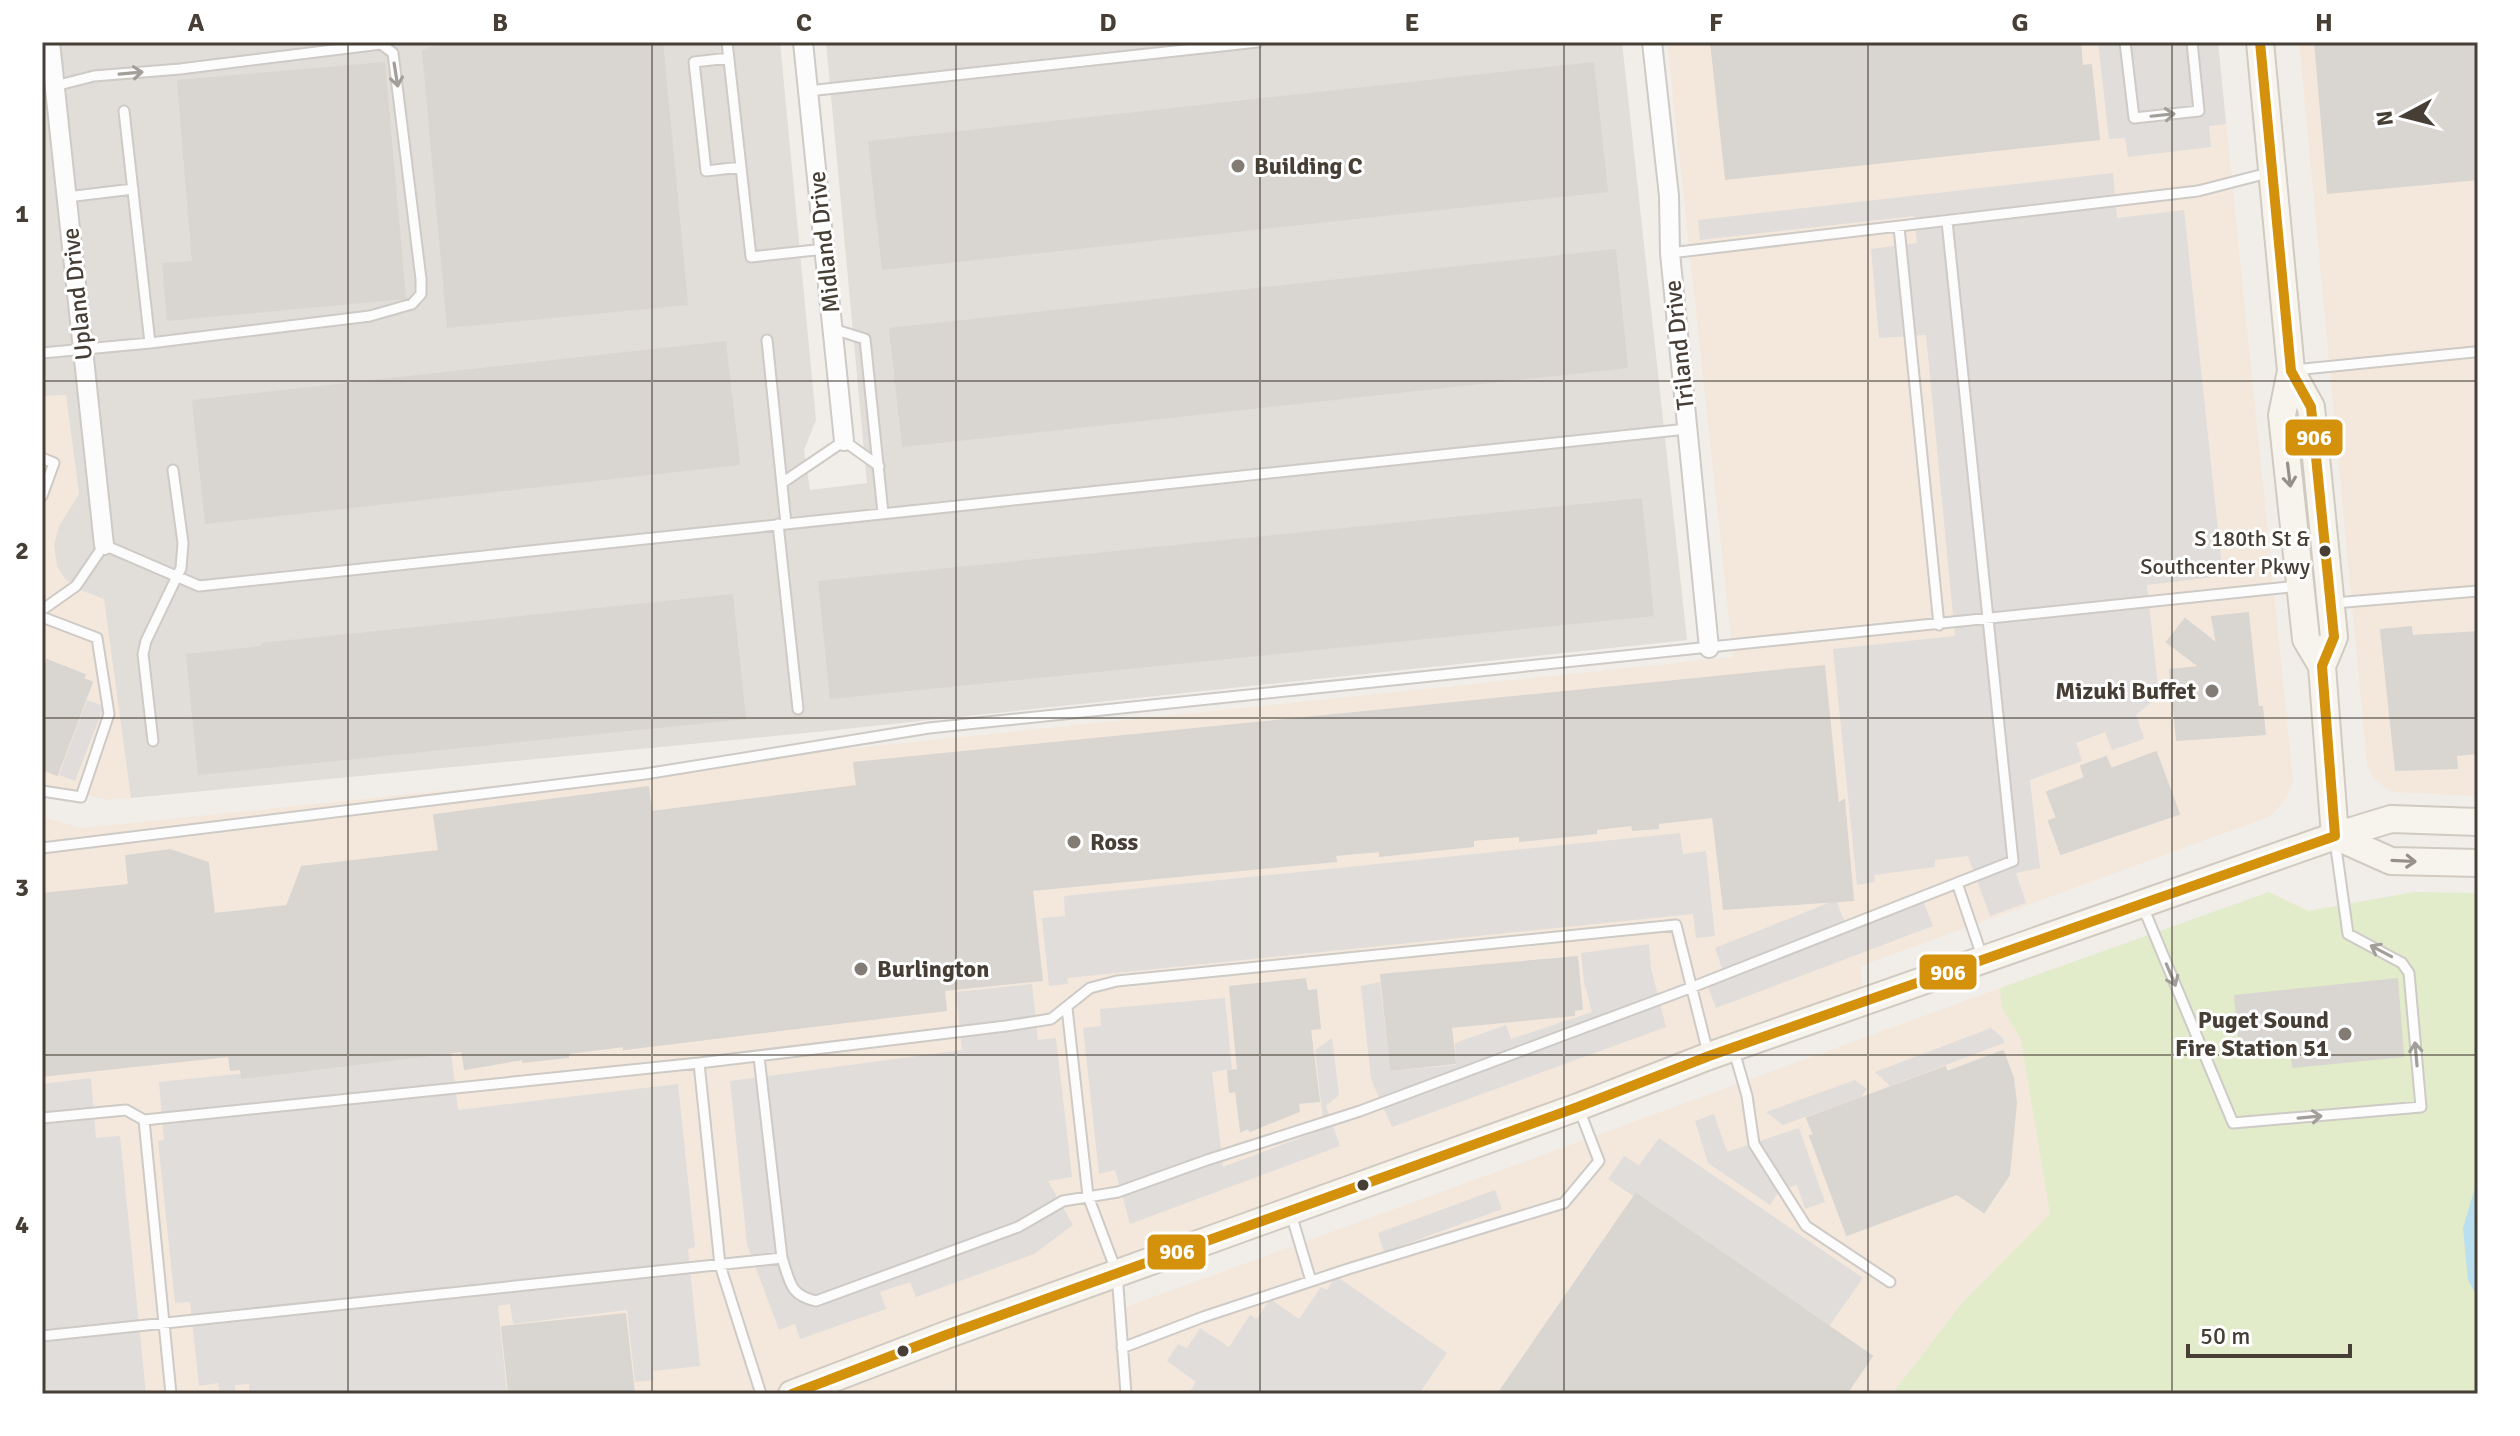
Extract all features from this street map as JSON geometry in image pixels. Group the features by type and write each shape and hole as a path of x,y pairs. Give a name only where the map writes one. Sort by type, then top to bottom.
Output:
{"main road":[{"path":"2260,42 2291,371 2282,415 2306,639 2322,666 2335,836"},
{"path":"2291,371 2311,407 2334,637 2322,666"},
{"path":"792,1394 1721,1052 2335,836 2391,819 2478,822"},
{"path":"2335,836 2391,861 2478,863"}],"street":[{"name":"Upland Drive","path":"50,42 55,86 50,109 67,197 104,545"},
{"name":"Midland Drive","path":"803,42 844,441"},
{"name":"Triland Drive","path":"1652,42 1669,196 1670,253 1709,648"}],"lane":[{"path":"729,42 751,257 825,249"},
{"path":"808,91 1258,42"},
{"path":"2125,42 2134,118 2199,111 2192,42"},
{"path":"42,353 370,316 412,304 421,294 420,264 393,53 381,44 180,69 94,76 55,86"},
{"path":"729,58 694,62 706,171 741,167"},
{"path":"124,111 150,343"},
{"path":"1670,253 2198,191 2272,173"},
{"path":"67,197 133,189"},
{"path":"759,1057 782,1258 793,1289 801,1298 816,1301 1018,1227 1063,1201 1118,1192 1360,1111 1690,988 2013,861 1947,221"},
{"path":"1899,227 1939,625"},
{"path":"833,328 865,339 883,513"},
{"path":"767,340 782,483 782,524 798,709"},
{"path":"2291,371 2474,352"},
{"path":"42,610 76,586 104,545 199,586 1687,429"},
{"path":"782,483 844,441 879,466"},
{"path":"42,458 54,463 42,496"},
{"path":"153,741 143,654 146,641 181,568 183,543 173,470"},
{"path":"42,848 645,774 929,728 2302,585"},
{"path":"2330,603 2478,591"},
{"path":"42,617 97,638 109,714 81,797 42,791"},
{"path":"2141,903 2233,1123 2421,1107 2409,973 2402,963 2348,934 2335,836"},
{"path":"1957,883 1983,959"},
{"path":"42,1118 126,1110 144,1120 759,1057 1051,1019 1090,988 1117,981 1676,925 1690,988 1721,1052 1747,1096 1754,1144 1806,1226 1890,1282"},
{"path":"1067,1008 1088,1196 1117,1273 1126,1394"},
{"path":"699,1063 720,1265 761,1394"},
{"path":"1122,1348 1311,1281 1564,1203 1599,1161 1578,1107"},
{"path":"144,1120 171,1394"},
{"path":"1290,1211 1311,1281"},
{"path":"42,1336 782,1258"}],"shaded area":[{"path":"42,42 780,42 816,420 804,450 810,490 867,483 826,42 1622,42 1687,640 816,732 131,798 104,599 83,591 65,579 57,566 54,545 59,526 79,494 66,395 42,396"},
{"path":"1667,42 2218,42 2293,779 2287,797 2271,816 1861,966 1863,1002 1117,1275 1120,1309 2000,988 2002,1008 2021,1040 2050,1214 1961,1304 1892,1394 42,1394 42,817 82,828 1733,657"},
{"path":"2098,42 2218,42 2226,124 2209,126 2211,147 2128,157 2125,138 2109,139"},
{"path":"2299,42 2478,42 2478,796 2390,792 2375,779 2367,766"},
{"path":"2113,173 2117,218 2184,210 2223,576 2147,585 2159,696 2136,715 2144,739 2112,750 2105,732 2076,743 2082,761 2030,780 2040,868 2016,873 2026,903 1990,916 1968,856 1935,860 1935,867 1874,875 1875,882 1857,885 1833,649 1955,636 1926,335 1879,338 1871,249 1917,243 1914,216 1700,240 1698,220"},
{"path":"66,395 79,494 59,526 54,545 57,566 65,579 83,591 104,599 131,798 110,800 42,787 42,396"},
{"path":"87,700 104,706 75,781 59,775"},
{"path":"1680,833 1683,854 1706,851 1715,936 1696,938 1693,914 1067,978 1068,984 1049,986 1042,918 1065,916 1064,896"},
{"path":"1836,900 1848,930 1923,901 1933,926 1716,1008 1708,987 1726,980 1715,948"},
{"path":"1649,944 1651,968 1666,1027 1392,1127 1371,1079 1361,986 1380,982 1390,1071 1456,1065 1455,1043 1506,1025 1511,1039 1592,1012 1581,953"},
{"path":"1032,984 1038,1040 1056,1038 1072,1177 1048,1181 1073,1225 1034,1254 916,1297 910,1282 880,1292 886,1309 800,1339 795,1324 779,1330 747,1244 730,1081 962,1050 956,992"},
{"path":"1225,998 1232,1069 1212,1072 1223,1167 1324,1129 1315,1050 1332,1038 1339,1095 1326,1106 1340,1146 1130,1224 1115,1170 1099,1174 1083,1028 1101,1026 1100,1009"},
{"path":"1991,1028 2003,1038 2004,1043 1890,1086 1875,1072"},
{"path":"451,1052 458,1110 678,1084 695,1247 688,1249 700,1366 653,1371 654,1380 635,1382 627,1310 513,1324 510,1304 498,1306 507,1394 250,1394 249,1384 235,1385 236,1394 220,1394 218,1383 199,1386 190,1302 175,1303 158,1141 164,1140 159,1082"},
{"path":"91,1078 96,1138 120,1136 146,1394 42,1394 42,1084"},
{"path":"1855,1080 1867,1089 1861,1097 1783,1125 1766,1112"},
{"path":"1714,1114 1727,1152 1799,1128 1825,1202 1805,1209 1797,1185 1780,1190 1770,1205 1708,1163 1695,1121"},
{"path":"1659,1138 1863,1278 1828,1328 1608,1179 1624,1156 1639,1165"},
{"path":"1495,1190 1502,1209 1384,1252 1378,1233"},
{"path":"1336,1276 1447,1353 1419,1394 1188,1394 1196,1382 1167,1361 1178,1344 1187,1348 1200,1328 1229,1347 1250,1315 1257,1319 1270,1299 1299,1319 1321,1287 1327,1290"}],"green space":[{"path":"2269,892 2308,911 2414,892 2478,893 2478,1394 1892,1394 1961,1304 2050,1214 2021,1040 2002,1008 2000,988"}],"water":[{"path":"2478,1178 2478,1298 2468,1280 2463,1228"}],"building":[{"path":"446,42 662,42 687,304 448,327 423,51"},
{"path":"1711,42 2080,42 2082,66 2091,65 2099,139 1726,179"},
{"path":"2315,42 2478,42 2478,179 2328,193"},
{"path":"384,63 405,298 168,320 163,264 193,262 178,81"},
{"name":"Building C","path":"1593,63 1607,191 883,269 869,142"},
{"path":"1615,250 1627,367 903,446 890,329"},
{"path":"725,342 739,464 206,523 193,401"},
{"path":"1641,499 1653,615 831,698 819,582"},
{"path":"732,595 745,718 199,774 187,655 262,647 262,644"},
{"name":"Mizuki Buffet","path":"2248,613 2258,707 2262,707 2265,734 2177,740 2170,670 2200,667 2167,642 2185,619 2217,644 2212,617"},
{"path":"2411,627 2412,636 2478,632 2478,753 2456,755 2457,768 2396,770 2381,630"},
{"path":"47,660 85,675 83,679 92,682 57,775 42,769 42,662 46,664"},
{"path":"1824,666 1838,804 1844,800 1853,900 1724,909 1713,817 1658,823 1658,828 1633,830 1632,825 1596,829 1596,833 1520,841 1520,836 1473,840 1473,846 1380,856 1380,851 1335,855 1336,861 1032,890 1042,980 944,990 946,1010 624,1049 624,1046 568,1053 568,1057 523,1062 523,1059 465,1069 462,1051 242,1078 241,1069 231,1070 229,1056 42,1076 42,894 129,885 126,856 170,850 208,863 214,914 287,906 302,867 439,851 434,815 648,787 651,812 857,786 854,763"},
{"path":"2156,752 2179,814 2061,854 2049,821 2057,818 2047,792 2085,778 2081,766 2106,757 2111,769"},
{"path":"1577,957 1582,1009 1574,1010 1574,1015 1451,1027 1455,1063 1391,1070 1381,975"},
{"path":"1305,979 1307,991 1316,990 1320,1028 1310,1029 1319,1101 1298,1103 1299,1111 1250,1131 1248,1128 1241,1131 1236,1091 1230,1092 1228,1071 1238,1070 1230,987"},
{"name":"Puget Sound Fire Station 51","path":"2397,979 2403,1056 2293,1067 2291,1049 2240,1053 2235,996"},
{"path":"2003,1051 2013,1078 2016,1103 2009,1175 1984,1212 1957,1194 1847,1235 1810,1136 1814,1135 1807,1118 1945,1067 1947,1072"},
{"path":"1636,1194 1872,1356 1846,1394 1498,1394"},
{"path":"625,1314 634,1392 509,1394 502,1327"}],"transit line":[{"name":"906","path":"2260,42 2291,371 2311,407 2334,637 2322,666 2335,836"},
{"name":"906","path":"792,1394 946,1335 1578,1107 1709,1056 2335,836"}],"place":[{"name":"Building C","path":"1238,166"},
{"name":"S 180th St & Southcenter Pkwy","path":"2325,551"},
{"name":"Mizuki Buffet","path":"2212,691"},
{"name":"Ross","path":"1074,842"},
{"name":"Burlington","path":"861,969"},
{"name":"Puget Sound Fire Station 51","path":"2345,1034"}]}
